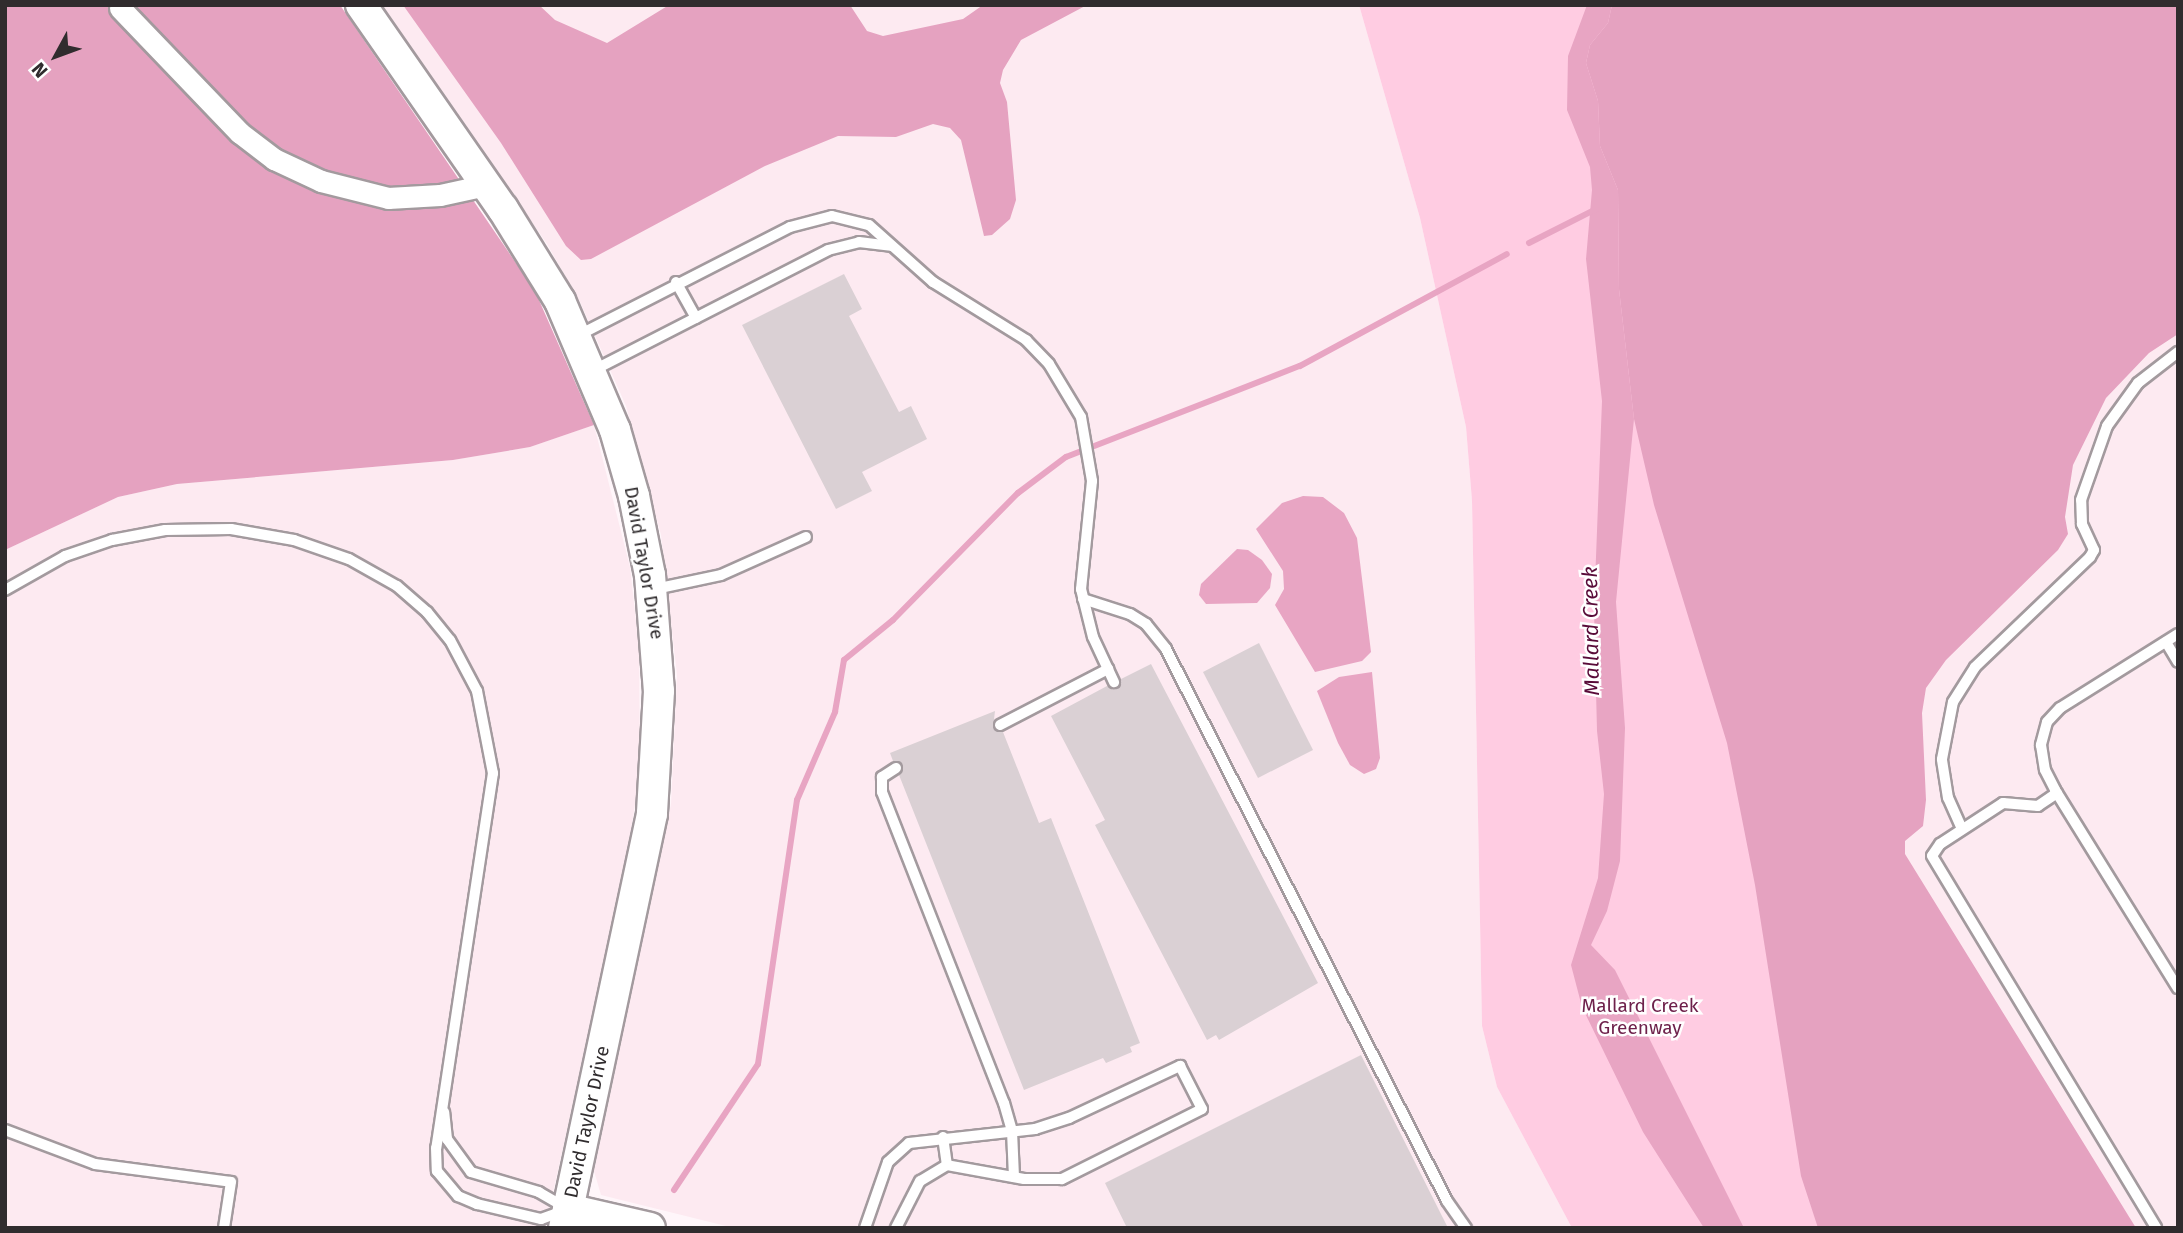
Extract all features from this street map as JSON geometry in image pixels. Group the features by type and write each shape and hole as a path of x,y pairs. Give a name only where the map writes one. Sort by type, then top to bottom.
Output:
{"street":[{"name":"David Taylor Drive","path":"362,5 534,257 577,336 625,461 652,589 659,691 652,814 566,1219"},
{"path":"120,8 240,133 298,170 358,193 388,198 440,195 486,184"},
{"path":"566,1219 650,1228"}],"lane":[{"path":"577,336 676,282 816,218 861,222 933,282 1026,340 1049,364 1081,417 1092,481 1090,531 1081,567 1083,599 1115,682"},
{"path":"592,371 828,250 859,242 894,247"},
{"path":"676,282 696,318"},
{"path":"1962,829 1948,798 1942,759 1953,702 1975,667 2090,557 2094,550 2082,524 2081,500 2107,426 2138,383 2178,352"},
{"path":"5,590 65,556 112,541 165,530 231,529 293,540 349,559 397,586 440,627 477,691 493,773 435,1166 458,1196 541,1219 566,1219"},
{"path":"652,589 721,575 806,537"},
{"path":"1083,599 1130,614 1146,624 1166,649 1447,1201 1466,1228"},
{"path":"2177,986 2057,793 2041,753 2047,722 2067,702 2178,634"},
{"path":"2166,642 2178,662"},
{"path":"1000,725 1108,669"},
{"path":"896,768 882,777 881,792 1012,1131 1014,1177"},
{"path":"2057,793 2038,806 2003,803 1936,848 1934,864 2156,1228"},
{"path":"865,1228 888,1162 897,1150 924,1139 1012,1131 1069,1118 1180,1066 1202,1109 1062,1179 1014,1177 974,1167 947,1165 919,1181 896,1228"},
{"path":"444,1112 447,1139 471,1172 539,1192 566,1219"},
{"path":"5,1130 95,1164 231,1182 224,1228"},
{"path":"943,1137 947,1165"}],"shaded area":[{"path":"5,5 340,5 535,291 594,425 530,447 453,460 177,484 118,497 5,550"},
{"path":"382,5 1359,5 1420,218 1466,427 1472,501 1482,1026 1497,1087 1572,1228 734,1228 601,1195 594,1171 671,804 677,675 661,535 626,406 580,302 547,244"},
{"path":"403,5 539,5 555,20 607,43 669,5 850,5 867,31 883,36 963,19 983,5 1087,5 1021,40 1003,70 1000,83 1007,102 1016,200 1010,219 992,235 984,236 961,140 950,128 933,124 896,137 838,136 765,166 591,259 581,260 566,246 501,143"},
{"path":"1587,5 1612,5 1608,23 1590,45 1586,63 1598,101 1600,146 1618,190 1619,289 1634,419 1616,602 1625,728 1620,861 1607,911 1591,945 1615,970 1744,1228 1704,1228 1643,1132 1582,1007 1571,965 1598,878 1604,794 1597,731 1594,609 1602,401 1586,259 1592,190 1590,167 1567,110 1568,56"},
{"path":"1612,5 2178,5 2178,334 2149,353 2106,398 2073,465 2065,517 2068,534 2058,550 1946,660 1926,688 1922,713 1926,800 1923,826 1905,841 1905,854 2136,1228 1818,1228 1801,1176 1755,885 1727,743 1654,505 1634,419 1619,289 1618,190 1600,146 1598,101 1586,63 1590,45 1608,23"},
{"path":"2178,5 2178,1228 1832,1228 1752,745"},
{"path":"594,425 630,567 639,648 640,771 624,877 545,1228 5,1228 5,550 118,497 177,484 453,460 530,447"},
{"path":"1303,496 1323,497 1344,513 1357,538 1371,652 1362,661 1315,672 1275,605 1284,589 1283,571 1256,529 1282,503"},
{"path":"1237,549 1248,550 1262,560 1272,574 1270,588 1257,603 1206,604 1199,595 1201,584"},
{"path":"1372,672 1380,758 1376,769 1364,774 1350,765 1317,691 1339,677"}],"green space":[{"name":"Mallard Creek Greenway","path":"1359,5 1681,5 1832,1228 1572,1228 1497,1087 1482,1026 1472,501 1466,427 1420,218"}],"building":[{"path":"844,274 862,309 849,316 899,412 911,406 927,439 862,472 872,491 836,509 742,325"},
{"path":"1259,643 1313,750 1258,778 1203,672"},
{"path":"1151,664 1318,983 1219,1040 1216,1035 1207,1040 1095,825 1105,820 1051,716 1107,686 1118,689 1121,679"},
{"path":"995,711 993,728 1003,732 1039,823 1051,818 1140,1043 1130,1047 1132,1052 1106,1063 1103,1058 1024,1090 899,775 903,764 893,761 890,753"},
{"path":"1361,1055 1448,1228 1127,1228 1105,1183"}],"waterway":[{"path":"1529,243 1596,209"},
{"path":"674,1190 758,1064 797,800 835,712 844,660 893,620 1018,493 1066,457 1300,366 1507,254"}],"water label":[{"name":"Mallard Creek","path":"1591,631"}]}
